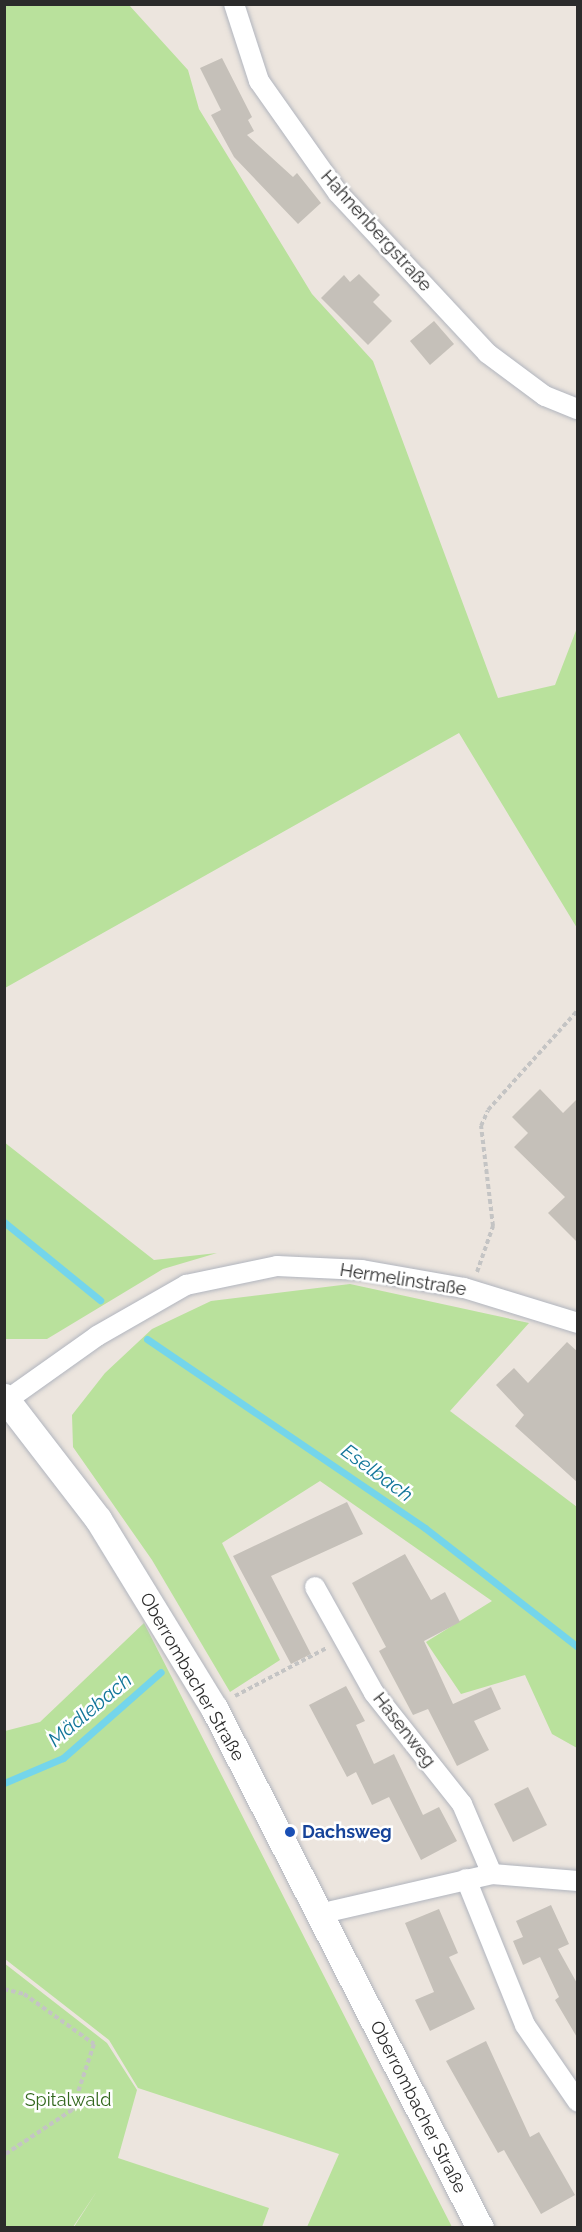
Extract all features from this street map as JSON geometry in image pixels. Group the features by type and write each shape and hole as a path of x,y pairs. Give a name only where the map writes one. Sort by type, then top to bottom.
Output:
{"street":[{"name":"Hahnenbergstraße","path":"234,4 259,81 338,193 487,353 545,396 578,409"},
{"name":"Hermelinstraße","path":"6,1399 97,1336 186,1285 277,1266 362,1270 464,1288 578,1323"},
{"name":"Oberrombacher Straße","path":"6,1399 98,1519 214,1708 480,2228"},
{"name":"Hasenweg","path":"315,1587 374,1693 462,1804 492,1874"},
{"path":"319,1914 492,1874 578,1881"},
{"path":"466,1879 525,2025 578,2103"}],"path":[{"path":"464,1288 489,1251 493,1226 481,1126 488,1110 578,1010"},
{"path":"214,1708 343,1639"},
{"path":"4,1989 24,1994 94,2044 72,2110 4,2155"}],"green space":[{"path":"5,4 129,5 188,70 199,109 312,294 373,361 498,698 555,685 577,628 577,928 459,733 5,988"},
{"path":"4,1142 154,1260 217,1253 163,1269 47,1339 5,1339"},
{"path":"350,1284 529,1323 450,1411 577,1507 577,1748 552,1734 525,1675 461,1694 426,1642 492,1601 320,1481 222,1543 280,1660 230,1692 152,1560 73,1447 72,1415 105,1373 152,1329 211,1301"},
{"path":"144,1623 452,2227 307,2227 339,2154 138,2088 109,2040 5,1959 5,1731 40,1722"},
{"name":"Spitalwald","path":"4,1963 107,2043 137,2090 118,2158 269,2208 262,2227 74,2227 97,2191 73,2227 5,2227"}],"building":[{"path":"222,58 252,117 248,120 254,131 247,135 293,177 297,173 321,203 298,224 234,157 211,115 221,110 200,68"},
{"path":"359,274 380,295 373,302 392,321 368,345 321,298 344,275 350,282"},
{"path":"434,321 454,344 430,365 410,341"},
{"path":"540,1089 563,1113 578,1098 578,1243 548,1213 565,1197 514,1147 528,1133 512,1117"},
{"path":"567,1342 578,1352 578,1483 515,1426 524,1415 496,1385 514,1368 528,1383"},
{"path":"347,1502 363,1534 271,1576 311,1654 291,1664 233,1556"},
{"path":"405,1554 431,1600 445,1592 460,1622 424,1641 453,1704 491,1687 501,1709 474,1721 489,1750 457,1766 428,1709 413,1715 379,1651 386,1647 352,1583"},
{"path":"346,1686 365,1721 356,1725 374,1764 394,1754 423,1815 439,1807 457,1841 421,1860 389,1797 372,1805 356,1772 347,1777 309,1705"},
{"path":"528,1787 547,1825 513,1842 494,1804"},
{"path":"551,1905 569,1944 558,1949 578,1985 578,2039 555,2000 559,1997 540,1957 523,1965 513,1941 523,1937 516,1921"},
{"path":"439,1909 458,1953 449,1957 475,2009 430,2031 415,2000 434,1992 405,1923"},
{"path":"486,2041 530,2137 539,2132 575,2195 541,2214 504,2150 498,2153 446,2061"}],"waterway":[{"name":"Eselbach","path":"4,1222 100,1300"},
{"name":"Eselbach","path":"147,1339 425,1528 578,1647"},
{"name":"Mädlebach","path":"4,1783 63,1758 161,1672"}],"place":[{"name":"Dachsweg","path":"290,1832"}]}
